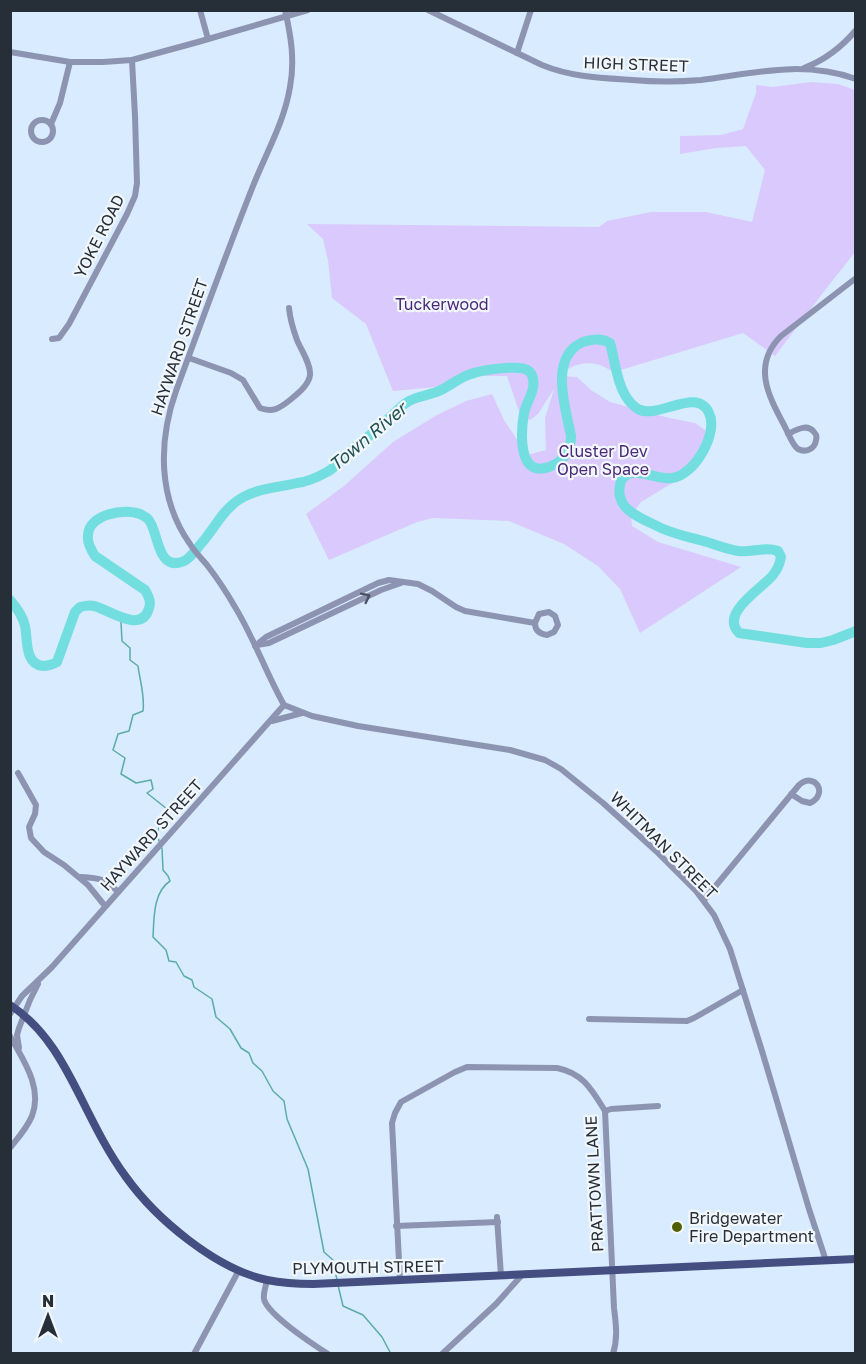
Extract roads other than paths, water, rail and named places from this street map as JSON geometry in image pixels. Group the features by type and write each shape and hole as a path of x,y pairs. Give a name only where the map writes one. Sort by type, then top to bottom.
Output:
{"main road":[{"name":"PLYMOUTH STREET","path":"12,1009 39,1029 60,1058 112,1156 134,1187 156,1211 214,1258 267,1280 300,1284 400,1281 855,1259"}],"street":[{"path":"200,10 208,39"},
{"path":"10,52 70,62 132,60 286,14 308,10"},
{"name":"HIGH STREET","path":"428,10 548,68 581,76 623,80 692,81 758,71 801,69 828,72 855,79"},
{"path":"518,53 531,10"},
{"name":"HAYWARD STREET","path":"12,1009 284,705 229,597 208,566 191,547 179,527 170,503 165,477 164,436 168,415 286,104 292,63 291,39 286,14"},
{"path":"801,69 830,55 855,30"},
{"name":"YOKE ROAD","path":"52,339 59,338 69,324 128,214 135,196 137,176 132,60"},
{"path":"51,124 60,103 70,62"},
{"path":"788,434 807,428 814,433 816,441 812,448 803,451 796,447 788,434 767,390 765,373 768,356 773,345 781,336 855,278"},
{"path":"189,358 231,373 243,380 260,408 269,410 279,408 299,392 310,375 292,326 289,308"},
{"path":"255,646 266,637 318,616 381,581 389,580 421,585 461,609 535,623"},
{"name":"WHITMAN STREET","path":"284,705 303,713 372,729 510,750 544,760 561,769 603,802 651,846 704,900 723,931 743,990 826,1261"},
{"path":"271,721 303,713"},
{"path":"18,773 36,805 29,827 31,838 44,852 64,865 87,885 105,906"},
{"path":"704,900 800,783 810,780 815,782 819,789 815,801 810,803 791,794"},
{"path":"79,878 98,878 111,884 118,892"},
{"name":"HAYWARD STREET","path":"20,1052 17,1035 31,997 41,979"},
{"path":"589,1019 687,1021 743,990"},
{"path":"10,1148 30,1120 34,1105 33,1081 11,1037"},
{"name":"PRATTOWN LANE","path":"400,1281 392,1124 401,1102 466,1067 569,1070 583,1080 605,1112 616,1330 613,1353"},
{"path":"605,1112 611,1109 658,1106"},
{"path":"396,1226 497,1220 501,1276"},
{"path":"194,1353 239,1270"},
{"path":"442,1353 496,1304 522,1275"},
{"path":"267,1280 264,1298 270,1308 308,1341 328,1353"}],"waterway":[{"name":"Town River","path":"10,600 23,619 28,650 33,661 43,666 54,664 57,662 75,612 80,607 94,606 123,618 138,620 144,617 150,605 145,590 95,556 88,538 94,522 117,512 140,514 152,524 163,556 175,563 184,561 237,501 258,491 305,482 324,474 406,403 439,391 476,372 510,368 529,371 533,386 524,413 523,451 531,466 539,469 554,465 565,455 571,441 562,385 566,359 572,349 583,342 604,340 610,343 622,389 636,408 646,411 696,403 703,406 709,413 711,421 711,431 707,442 696,462 688,470 672,478 637,473 624,477 619,493 624,506 642,519 680,535 738,551 768,549 778,551 781,557 774,573 745,601 734,617 734,625 739,633 821,643 856,631"},
{"path":"123,617 122,641 130,648 130,660 138,666 143,694 143,711 133,715 129,731 118,734 113,750 125,758 121,774 136,783 151,780 153,789 147,793 167,809 159,828 159,841"},
{"path":"162,848 163,870 170,881 164,886 157,899 153,937 166,950 169,961 176,962 184,976 192,980 194,987 212,999 216,1017 230,1029 241,1048 249,1053 253,1063 262,1071 273,1091 284,1101 287,1119 308,1169 324,1252 333,1260 337,1280"},
{"path":"338,1285 343,1306 363,1315 382,1337 391,1354"}],"place":[{"name":"Bridgewater Fire Department","path":"677,1227"}],"park label":[{"name":"Tuckerwood","path":"442,304"},
{"name":"Cluster Dev Open Space","path":"603,460"}]}
